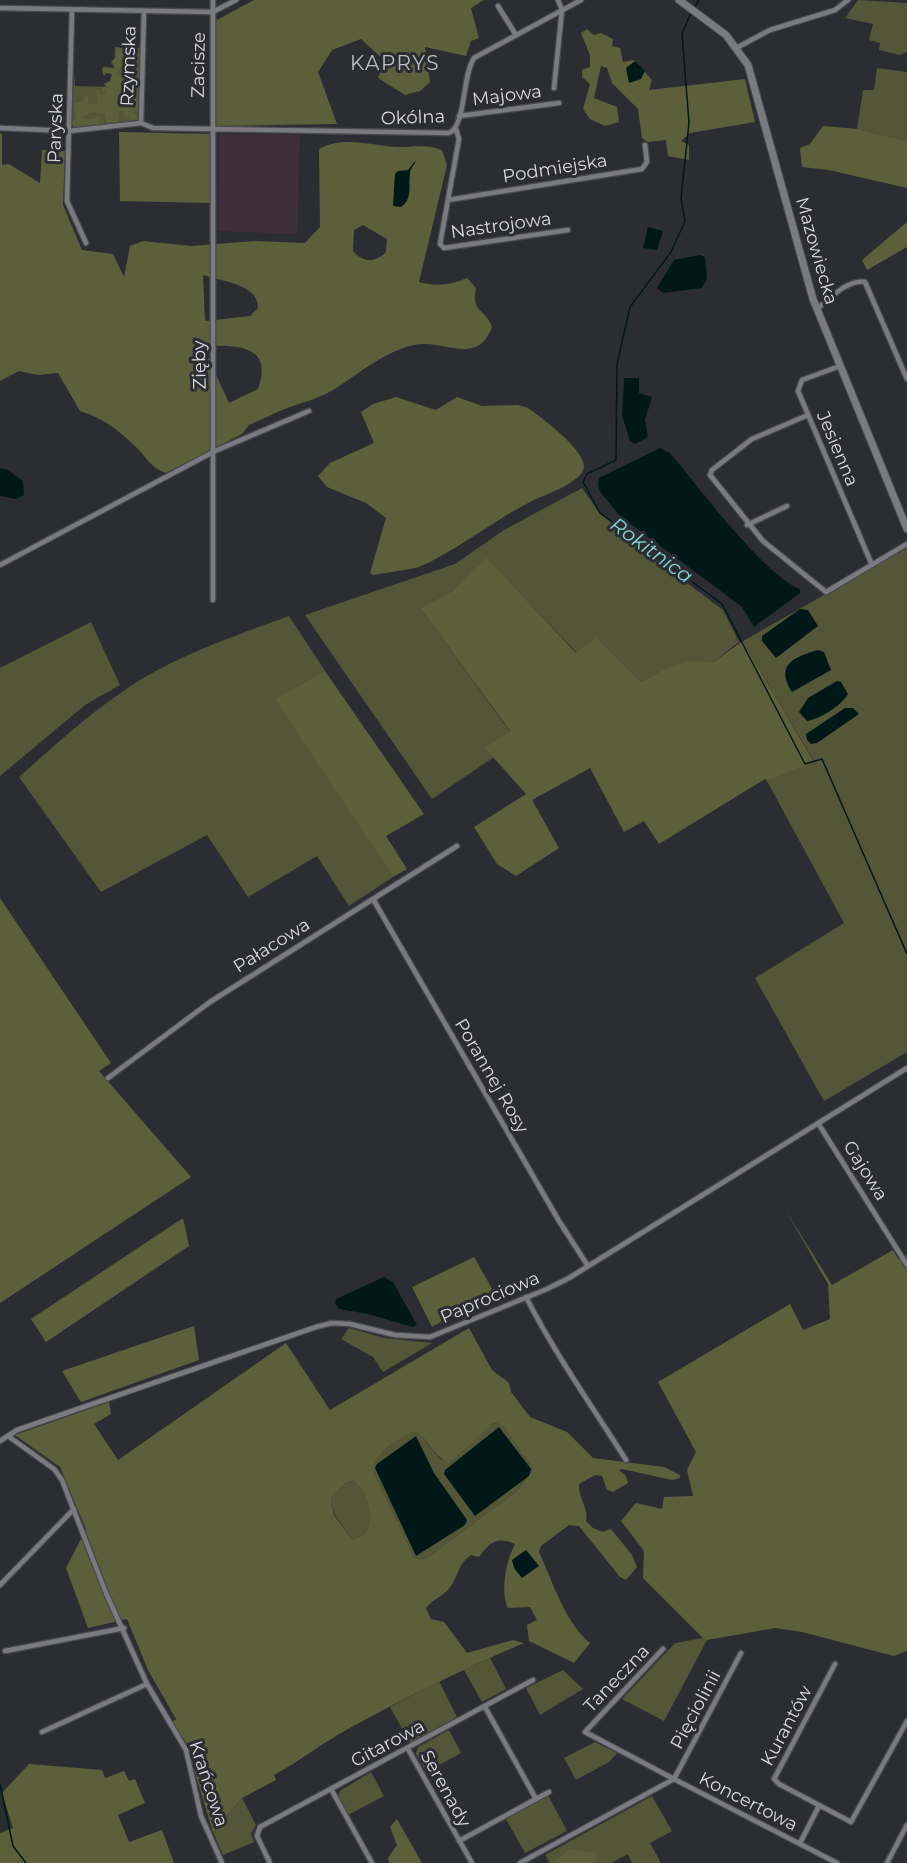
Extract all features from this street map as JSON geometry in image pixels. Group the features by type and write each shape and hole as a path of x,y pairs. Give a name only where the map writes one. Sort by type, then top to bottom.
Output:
{"street":[{"name":"Zacisze","path":"212,130 213,0"},
{"path":"0,8 213,12 236,0"},
{"path":"558,0 562,10"},
{"name":"Okólna","path":"0,128 69,130 141,123 153,129 449,133 456,129 467,74 474,58 581,0"},
{"name":"Mazowiecka","path":"679,0 722,31 738,47 752,76 817,309 907,529"},
{"path":"738,47 770,30 835,10 848,0"},
{"path":"498,6 516,35"},
{"name":"Paryska","path":"72,10 67,201 86,243"},
{"name":"Majowa","path":"554,88 562,10"},
{"name":"Rzymska","path":"141,123 144,11"},
{"name":"Majowa","path":"459,116 559,103"},
{"path":"448,200 459,139 456,129"},
{"name":"Zięby","path":"212,130 215,451 213,600"},
{"name":"Podmiejska","path":"448,200 642,169 647,162 645,145"},
{"name":"Nastrojowa","path":"448,200 440,244 444,248 568,230"},
{"path":"817,309 856,280 865,282 906,376"},
{"name":"Jesienna","path":"840,366 802,380 798,384 798,391 872,565"},
{"path":"0,565 215,451 309,411"},
{"path":"808,416 752,439 712,470 710,475 747,525 763,541 826,592 907,544"},
{"path":"747,525 787,506"},
{"name":"Pałacowa","path":"108,1078 210,1002 457,846"},
{"name":"Porannej Rosy","path":"373,899 559,1221 588,1266"},
{"name":"Paprociowa","path":"0,1442 17,1430 316,1327 332,1323 350,1324 403,1336 430,1337 526,1298 588,1266 907,1068"},
{"name":"Gajowa","path":"818,1123 907,1265"},
{"path":"526,1298 563,1365 576,1380 626,1460"},
{"name":"Krańcowa","path":"8,1436 54,1469 74,1509 106,1593 124,1628 147,1684 186,1750 201,1816 222,1863"},
{"path":"0,1585 74,1509"},
{"path":"4,1651 124,1628"},
{"name":"Taneczna","path":"663,1649 585,1732 674,1779"},
{"name":"Pięciolinii","path":"674,1779 741,1653"},
{"name":"Kurantów","path":"835,1664 774,1779 779,1784 851,1822 907,1721"},
{"name":"Gitarowa","path":"270,1863 257,1831 532,1680"},
{"path":"42,1732 147,1684"},
{"path":"485,1707 536,1799"},
{"name":"Serenady","path":"408,1749 471,1863"},
{"name":"Koncertowa","path":"520,1863 674,1779 837,1863"},
{"path":"331,1789 372,1863"},
{"name":"Serenady","path":"459,1841 549,1792"},
{"path":"800,1843 819,1806"},
{"path":"886,1863 907,1825"}],"shaded area":[{"path":"635,61 645,71 641,79 629,83 626,68"},
{"path":"219,134 300,135 297,234 218,231"},
{"path":"416,160 410,171 409,192 405,204 401,207 393,206 395,174 398,171 408,170"},
{"path":"648,227 663,231 657,250 643,248"},
{"path":"700,255 705,257 707,279 702,288 663,293 657,288 674,260"},
{"path":"624,378 639,378 639,393 652,397 645,420 648,437 635,444 630,441 622,416"},
{"path":"660,448 670,453 750,549 785,580 800,589 800,593 754,627 742,607 620,516 601,493 598,486 599,478"},
{"path":"0,468 8,470 23,481 24,495 16,499 0,496"},
{"path":"800,609 808,610 818,626 776,658 762,641 762,636"},
{"path":"818,650 824,652 831,670 792,692 785,675 789,664 794,659"},
{"path":"837,681 841,682 848,694 845,699 818,718 807,721 799,712 808,698"},
{"path":"845,708 853,708 859,714 817,743 811,744 807,740 806,734"},
{"path":"384,1277 393,1282 417,1325 413,1327 368,1314 339,1309 335,1304 336,1299"},
{"path":"499,1427 531,1469 529,1476 475,1516 444,1474 445,1470"},
{"path":"416,1436 434,1473 467,1520 465,1525 416,1556 375,1468 377,1464"},
{"path":"526,1550 539,1566 522,1578 514,1568 512,1560"}],"green space":[{"path":"254,0 484,0 471,8 479,38 471,41 466,56 425,47 430,82 420,91 405,95 378,78 384,60 361,39 332,50 318,72 337,124 214,126 215,21"},
{"path":"858,0 907,3 907,52 900,55 879,50 880,43 869,40 873,24 845,18"},
{"path":"587,29 594,35 601,33 613,39 612,46 620,48 623,62 634,60 652,80 649,90 745,79 755,122 690,133 681,141 689,145 689,160 668,156 666,140 648,142 642,138 638,109 612,83 607,68 601,66 594,98 617,107 619,122 605,126 590,119 583,109 590,84 582,77 582,70 590,67 590,55 581,33"},
{"path":"115,47 141,48 138,120 107,126 72,124 74,71 75,86 114,87"},
{"path":"120,48 125,54 122,61 125,64 117,72 127,78 129,68 134,69 131,75 137,84 136,90 132,90 124,83 120,83 122,91 117,97 124,97 133,102 136,100 140,110 134,112 138,117 132,120 129,116 124,117 123,111 119,111 117,123 107,125 105,114 91,112 82,118 88,120 100,117 99,126 76,130 71,123 76,119 74,103 82,101 87,94 89,104 97,103 96,91 99,89 99,93 105,95 106,89 102,92 102,89 106,85 103,84 110,81 112,74 106,73 104,76 103,67 115,68 111,62 116,57 116,49"},
{"path":"877,68 907,72 907,141 857,129 863,90 874,90"},
{"path":"823,126 857,129 907,141 907,188 829,170 802,167 800,148 810,144"},
{"path":"119,132 211,134 211,203 120,201"},
{"path":"0,133 2,134 2,165 9,164 40,183 42,150 65,151 63,205 82,250 113,254 124,277 130,246 143,241 191,246 255,241 305,243 320,227 319,149 328,145 358,142 399,147 426,146 442,150 447,165 419,282 443,284 467,278 476,288 477,306 492,327 480,345 464,349 426,344 402,348 377,361 328,393 249,425 242,434 166,473 152,465 116,429 80,411 58,373 38,375 19,371 0,381","holes":["363,225 387,239 386,252 373,260 361,258 353,251 354,230","203,275 246,289 257,300 258,308 250,316 205,321","206,346 230,346 250,351 257,356 261,364 262,375 258,389 229,403 207,355"]},
{"path":"907,222 907,247 867,270 862,260"},
{"path":"396,397 436,410 457,397 482,406 518,405 528,408 570,443 578,452 584,467 572,482 522,506 428,563 416,568 373,575 370,573 386,518 366,503 327,487 318,476 330,463 374,443 361,412 373,404"},
{"path":"582,488 599,512 637,545 723,610 739,642 713,662 676,666 641,682 596,639 577,653 487,559 452,591 420,608 510,732 486,748 494,757 432,799 305,615 455,564 504,530"},
{"path":"907,548 907,1052 824,1101 755,978 844,923 767,781 814,761 743,641"},
{"path":"487,558 576,653 596,638 641,682 663,670 688,661 713,662 743,641 814,762 767,781 765,779 659,844 644,821 624,832 590,768 532,800 559,848 516,876 497,864 474,827 526,794 485,748 510,731 420,608 452,591"},
{"path":"289,616 325,671 276,699 393,877 349,906 317,856 248,897 207,835 101,892 19,777 95,712 161,668"},
{"path":"91,622 120,685 85,705 0,776 0,668"},
{"path":"325,671 424,814 386,836 407,869 393,877 275,699"},
{"path":"0,898 111,1063 99,1071 191,1177 0,1303"},
{"path":"786,1211 832,1285 893,1250 898,1259 907,1255 907,1651 894,1656 802,1632 775,1628 707,1640 643,1578 644,1551 621,1521 636,1503 662,1509 664,1497 693,1496 687,1470 696,1452 658,1382 790,1304 803,1330 830,1319 828,1284"},
{"path":"183,1218 189,1246 46,1342 31,1319"},
{"path":"474,1257 494,1292 432,1327 412,1287"},
{"path":"194,1326 199,1360 81,1402 62,1371"},
{"path":"349,1328 384,1338 432,1343 383,1372 373,1357 341,1339"},
{"path":"469,1328 492,1370 509,1383 511,1392 530,1417 567,1432 593,1458 664,1467 680,1475 680,1478 672,1480 622,1469 619,1470 626,1476 628,1483 613,1492 607,1490 602,1476 595,1475 579,1484 587,1516 586,1521 593,1528 603,1532 611,1529 632,1555 637,1567 626,1580 620,1577 579,1526 569,1525 541,1546 539,1552 566,1612 573,1624 590,1643 574,1663 529,1641 527,1625 537,1620 530,1607 508,1608 504,1593 507,1567 515,1544 503,1541 494,1542 479,1557 471,1555 467,1558 449,1589 426,1608 431,1619 444,1622 467,1653 513,1640 524,1643 435,1684 338,1734 274,1775 276,1780 242,1798 213,1832 194,1770 198,1760 172,1722 176,1719 148,1670 127,1619 88,1628 66,1568 86,1529 60,1467 15,1435 109,1402 111,1414 94,1424 118,1460 286,1343 330,1410","holes":["497,1423 504,1427 533,1469 516,1492 427,1558 415,1559 374,1473 377,1459 395,1442 416,1432 449,1463 492,1424","353,1481 359,1486 368,1503 370,1522 367,1530 361,1536 352,1539 334,1515 331,1501 333,1495 347,1482"]},
{"path":"497,1423 504,1427 533,1469 516,1492 427,1558 415,1559 374,1473 377,1459 395,1442 416,1432 442,1460 492,1424"},
{"path":"353,1481 364,1494 370,1513 366,1530 361,1536 352,1539 335,1515 331,1501 333,1495 347,1482"},
{"path":"703,1638 707,1640 664,1721 622,1699 675,1643"},
{"path":"490,1658 506,1689 482,1702 464,1670"},
{"path":"563,1670 583,1689 540,1715 526,1688"},
{"path":"439,1681 457,1717 410,1743 390,1707"},
{"path":"449,1730 461,1753 426,1772 416,1754 418,1747"},
{"path":"595,1742 617,1753 609,1762 576,1780 564,1758"},
{"path":"29,1764 102,1770 105,1778 124,1771 129,1781 135,1779 145,1803 118,1815 129,1842 162,1830 174,1863 0,1863 0,1833 13,1828 2,1793"},
{"path":"371,1772 384,1796 348,1815 338,1796 340,1791"},
{"path":"548,1795 567,1831 525,1853 506,1819"},
{"path":"652,1796 672,1831 650,1843 661,1863 632,1863 628,1854 611,1863 550,1863 545,1855"},
{"path":"242,1798 256,1825 251,1834 254,1842 223,1855 213,1832"},
{"path":"397,1819 422,1863 389,1863 388,1858 397,1845 390,1827"},
{"path":"570,1849 596,1853 598,1858 594,1863 553,1863"}],"waterway":[{"name":"Rokitnica","path":"695,6 699,0"},
{"name":"Rokitnica","path":"691,13 682,33 689,123 681,198 685,221 671,252 630,307 617,364 616,460 587,474 583,482 600,513 722,604 805,764 822,759 907,954"},
{"path":"0,1784 13,1846 26,1863"}],"district":[{"name":"KAPRYS","path":"395,64"}]}
